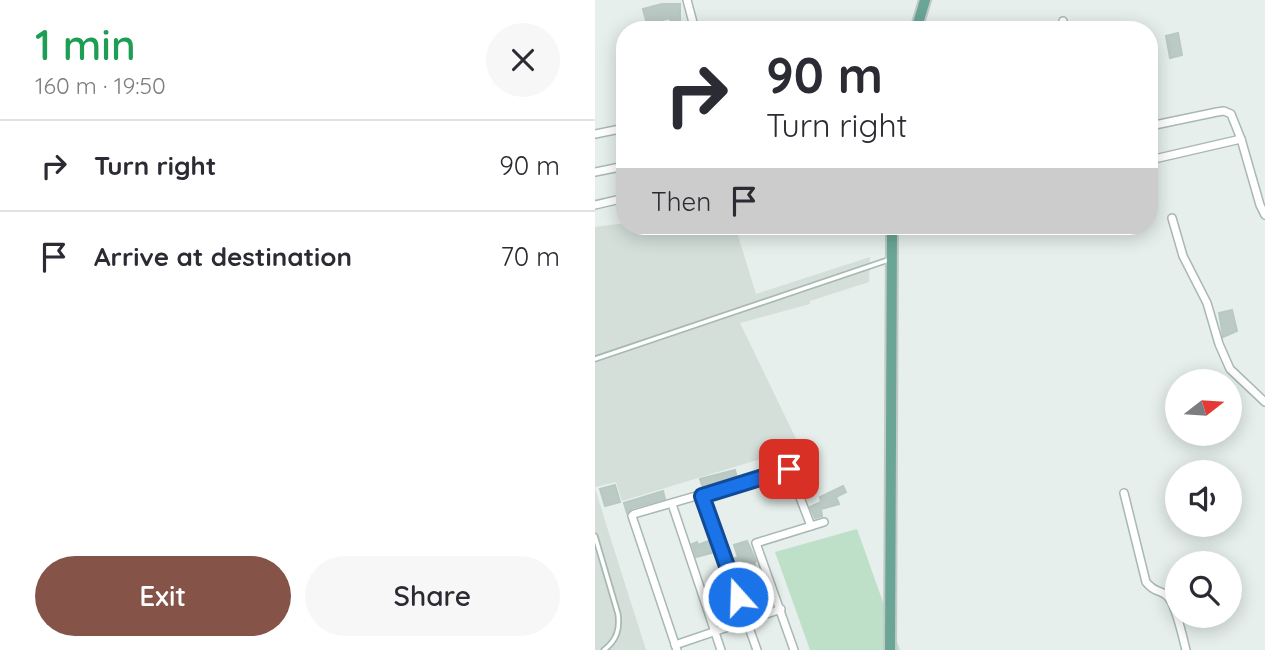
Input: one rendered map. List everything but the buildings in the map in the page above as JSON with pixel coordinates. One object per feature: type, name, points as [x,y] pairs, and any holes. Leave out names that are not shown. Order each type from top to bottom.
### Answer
[{"type":"main road","points":[[919,21],[925,0]]},
{"type":"main road","points":[[890,650],[893,235]]},
{"type":"street","points":[[687,0],[693,21]]},
{"type":"street","points":[[1158,124],[1224,111],[1231,114],[1241,139],[1259,205],[1265,215]]},
{"type":"street","points":[[595,134],[616,130]]},
{"type":"street","points":[[1158,158],[1241,139]]},
{"type":"street","points":[[595,172],[616,168]]},
{"type":"street","points":[[595,205],[616,200]]},
{"type":"street","points":[[1172,218],[1183,256],[1207,303],[1219,344],[1230,369],[1265,402]]},
{"type":"street","points":[[781,610],[676,648],[632,516],[789,469],[811,526]]},
{"type":"street","points":[[1124,493],[1146,582],[1153,591],[1166,595],[1172,603],[1186,650]]},
{"type":"street","points":[[702,496],[757,650]]},
{"type":"street","points":[[672,504],[721,650]]},
{"type":"street","points":[[794,650],[756,543],[824,522]]},
{"type":"lane","points":[[595,359],[892,258]]},
{"type":"lane","points":[[595,536],[620,627],[617,636],[604,650]]},
{"type":"shaded area","points":[[616,224],[616,235],[738,235],[756,294],[870,257],[869,282],[810,301],[810,304],[740,323],[800,447],[622,501],[616,482],[595,487],[595,227]]},
{"type":"shaded area","points":[[595,488],[607,527],[646,650],[595,650]]},
{"type":"green space","points":[[857,529],[900,650],[810,650],[775,552]]},
{"type":"route","points":[[738,597],[702,496],[789,469]]}]
